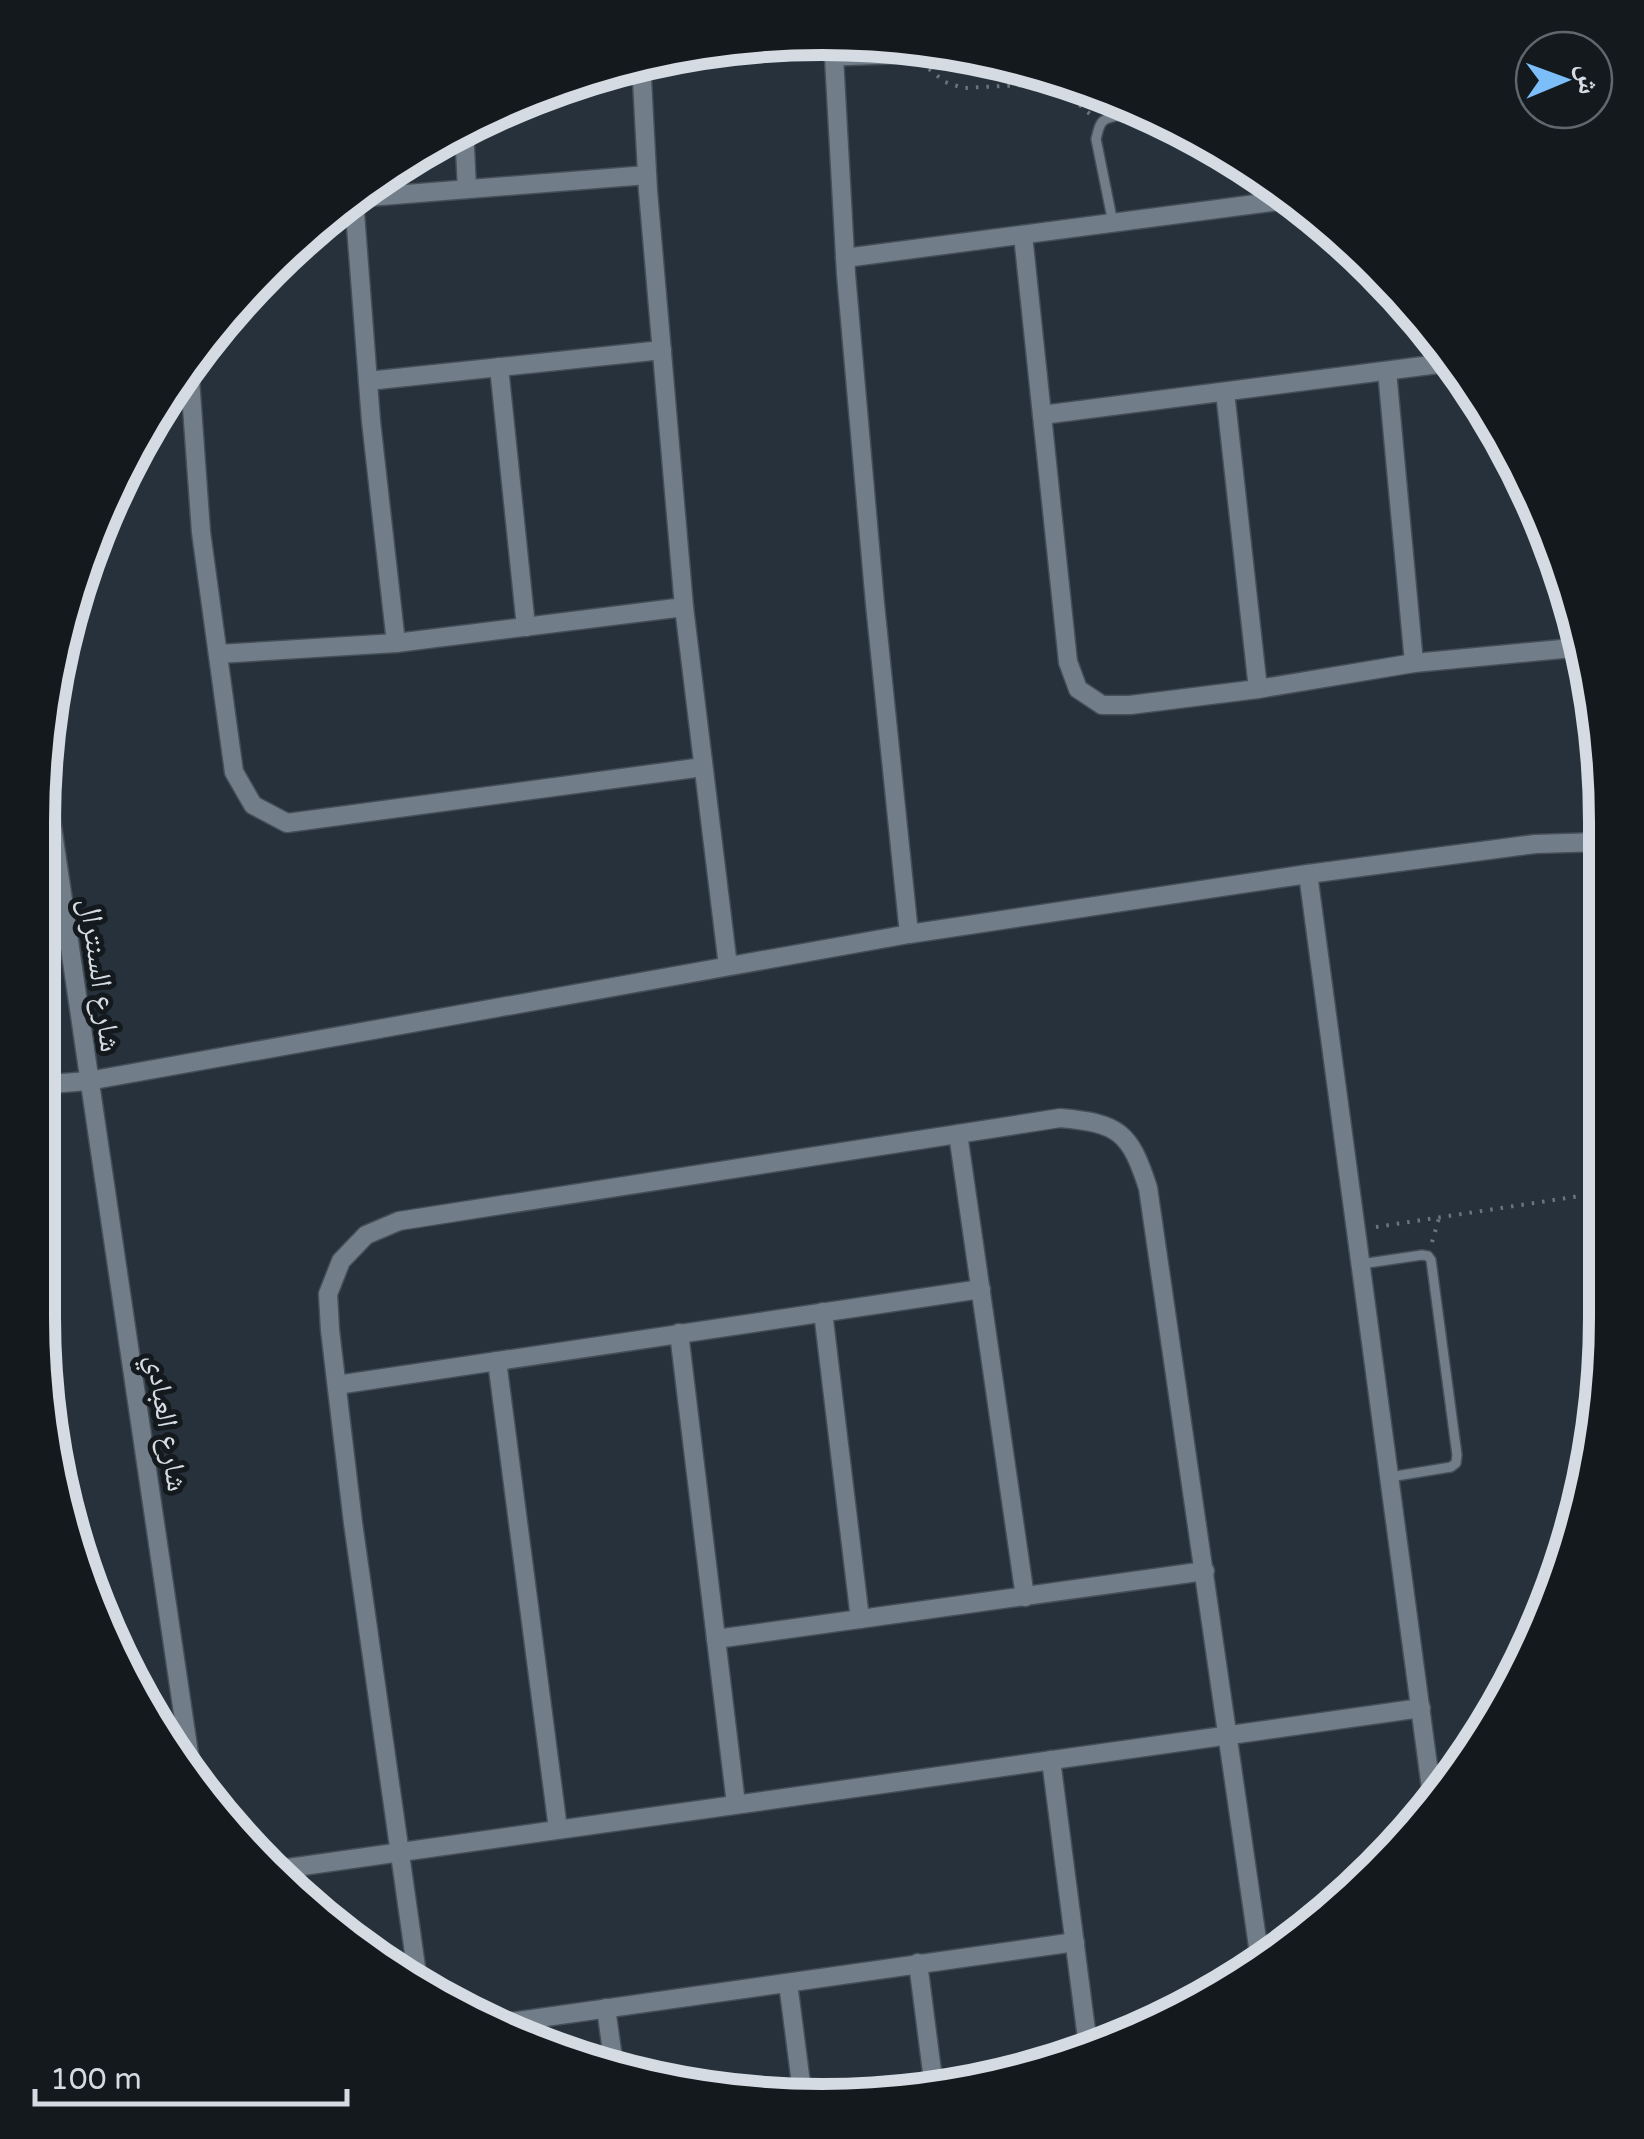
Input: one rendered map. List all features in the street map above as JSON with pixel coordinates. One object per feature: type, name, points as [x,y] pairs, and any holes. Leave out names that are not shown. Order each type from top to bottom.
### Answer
[{"type":"street","points":[[834,55],[845,258],[874,604],[909,934]]},
{"type":"street","points":[[642,77],[684,607],[728,966]]},
{"type":"street","points":[[465,144],[467,189]]},
{"type":"street","points":[[378,197],[647,175]]},
{"type":"street","points":[[845,258],[1273,202]]},
{"type":"street","points":[[356,212],[368,381],[396,643]]},
{"type":"street","points":[[1024,235],[1068,662],[1078,689],[1102,705],[1116,705],[1258,689],[1414,664],[1569,648]]},
{"type":"street","points":[[368,381],[662,350]]},
{"type":"street","points":[[1042,415],[1438,364]]},
{"type":"street","points":[[499,367],[526,627]]},
{"type":"street","points":[[1387,372],[1414,664]]},
{"type":"street","points":[[191,387],[201,532],[234,772],[253,806],[287,822],[703,767]]},
{"type":"street","points":[[1224,392],[1258,689]]},
{"type":"street","points":[[218,654],[396,643],[684,607]]},
{"type":"street","points":[[55,1083],[909,934],[1308,874],[1535,844],[1589,842]]},
{"type":"street","name":"شارع السنترال","points":[[55,849],[88,1080]]},
{"type":"street","points":[[1308,874],[1431,1783]]},
{"type":"street","name":"شارع العبادي","points":[[88,1080],[188,1749]]},
{"type":"street","points":[[416,1967],[353,1523],[330,1330],[328,1294],[342,1260],[366,1235],[400,1220],[1060,1118],[1091,1120],[1120,1132],[1138,1156],[1148,1188],[1258,1948]]},
{"type":"street","points":[[958,1134],[1025,1597]]},
{"type":"street","points":[[337,1385],[981,1288]]},
{"type":"street","points":[[823,1312],[860,1620]]},
{"type":"street","points":[[679,1334],[736,1804]]},
{"type":"street","points":[[498,1361],[558,1829]]},
{"type":"street","points":[[716,1639],[1205,1572]]},
{"type":"street","points":[[289,1868],[1421,1708]]},
{"type":"street","points":[[1052,1760],[1087,2037]]},
{"type":"street","points":[[517,2021],[1075,1942]]},
{"type":"street","points":[[918,1963],[932,2075]]},
{"type":"street","points":[[788,1983],[801,2083]]},
{"type":"street","points":[[606,2008],[612,2054]]},
{"type":"lane","points":[[834,60],[869,57]]},
{"type":"lane","points":[[1112,223],[1096,139],[1103,121],[1124,117]]},
{"type":"lane","points":[[1361,1264],[1422,1255],[1431,1260],[1458,1455],[1451,1467],[1390,1477]]},
{"type":"path","points":[[928,63],[931,72],[962,88],[1029,83]]},
{"type":"path","points":[[1073,97],[1103,121]]},
{"type":"path","points":[[1356,1230],[1589,1195]]},
{"type":"path","points":[[1428,1256],[1439,1218]]}]
